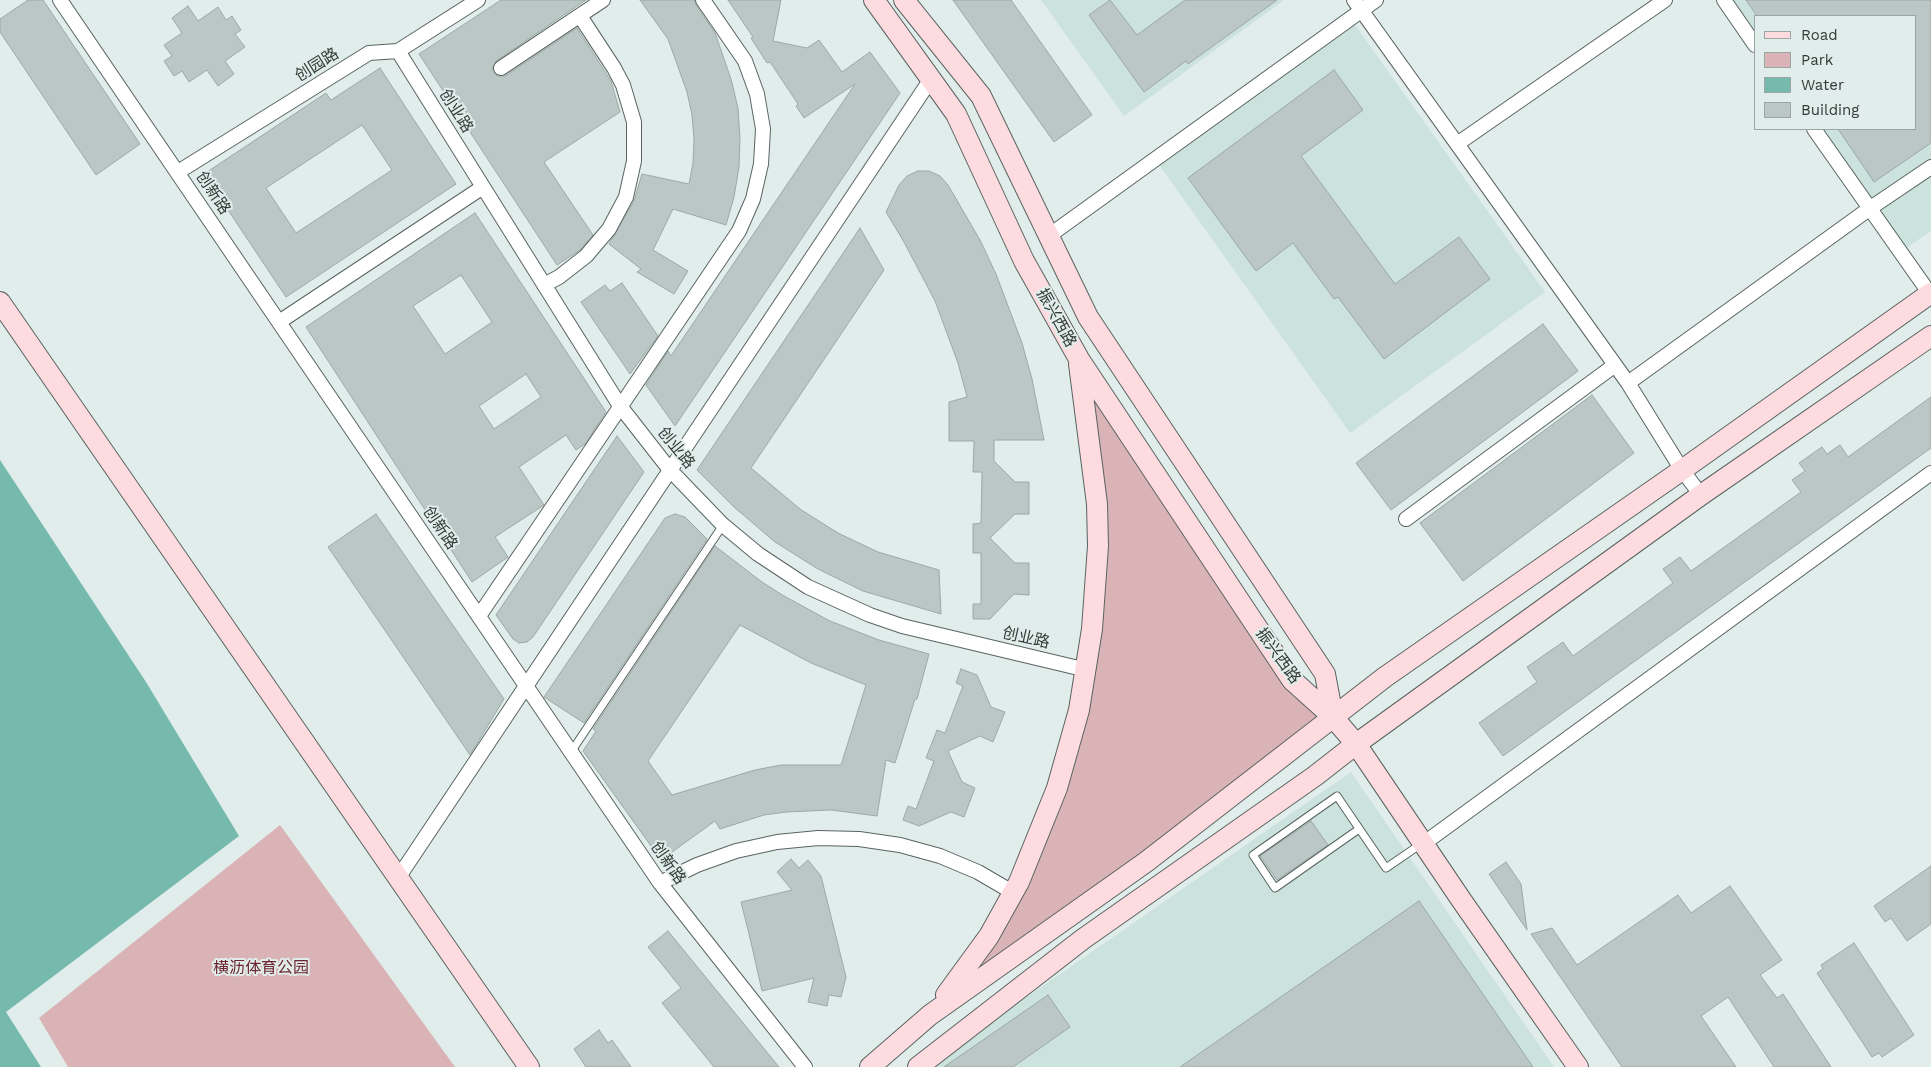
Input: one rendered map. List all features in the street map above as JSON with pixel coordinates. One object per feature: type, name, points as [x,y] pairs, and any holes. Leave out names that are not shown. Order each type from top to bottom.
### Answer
[{"type":"main road","name":"振兴西路","points":[[874,0],[956,114],[1024,261],[1079,359],[1292,680],[1333,717]]},
{"type":"main road","name":"振兴西路","points":[[904,0],[981,96],[1088,316],[1325,674],[1333,717]]},
{"type":"main road","points":[[870,1067],[930,1015],[1146,862],[1385,677],[1930,294]]},
{"type":"main road","points":[[0,302],[529,1067]]},
{"type":"main road","points":[[918,1067],[1083,939],[1315,776],[1356,744],[1701,495],[1931,336]]},
{"type":"main road","points":[[930,1015],[971,963],[1014,893],[1032,854],[1057,788],[1077,718],[1086,670],[1096,587],[1097,504],[1079,359]]},
{"type":"main road","points":[[1333,717],[1356,744],[1578,1067]]},
{"type":"street","name":"创新路","points":[[60,0],[660,883],[805,1067]]},
{"type":"street","name":"创园路","points":[[178,172],[369,53],[398,51],[478,0]]},
{"type":"street","points":[[501,68],[603,0]]},
{"type":"street","points":[[479,616],[739,231],[753,199],[761,164],[762,129],[757,94],[745,61],[704,0]]},
{"type":"street","points":[[1050,235],[1357,5],[1376,0]]},
{"type":"street","points":[[1457,144],[1666,0]]},
{"type":"street","points":[[1724,0],[1754,44]]},
{"type":"street","points":[[1357,5],[1628,383],[1682,470],[1701,495]]},
{"type":"street","points":[[544,285],[559,277],[586,256],[609,229],[626,197],[634,161],[634,122],[623,85],[580,16]]},
{"type":"street","name":"创业路","points":[[398,51],[620,406],[670,470],[724,525],[758,554],[794,578],[839,602],[870,615],[910,628],[1086,670]]},
{"type":"street","points":[[398,878],[931,79]]},
{"type":"street","points":[[1815,130],[1930,294]]},
{"type":"street","points":[[1628,383],[1870,208],[1931,167]]},
{"type":"street","points":[[279,322],[483,187]]},
{"type":"street","points":[[1406,519],[1615,365]]},
{"type":"street","points":[[1423,844],[1931,473]]},
{"type":"street","points":[[660,883],[698,864],[736,851],[777,842],[818,838],[843,838],[900,845],[940,856],[978,872],[1014,893]]},
{"type":"lane","points":[[571,752],[724,525]]},
{"type":"lane","points":[[1359,829],[1275,888],[1253,855],[1337,796],[1386,868],[1423,844]]},
{"type":"shaded area","points":[[1041,0],[1284,0],[1124,116]]},
{"type":"shaded area","points":[[1733,0],[1931,0],[1931,231],[1906,248],[1824,130],[1916,130],[1916,15],[1754,15],[1754,30]]},
{"type":"shaded area","points":[[1353,22],[1545,292],[1350,433],[1158,163]]},
{"type":"shaded area","points":[[1351,772],[1554,1067],[926,1067]]},
{"type":"green space","points":[[1079,359],[1329,720],[930,1015],[965,971],[1063,769],[1096,587]]},
{"type":"green space","name":"横沥体育公园","points":[[280,825],[455,1067],[68,1067],[39,1018]]},
{"type":"water","points":[[0,460],[146,682],[239,836],[6,1012],[41,1067],[0,1067]]},
{"type":"building","points":[[28,0],[43,0],[140,144],[96,175],[0,32],[0,19]]},
{"type":"building","points":[[501,0],[586,0],[496,61],[492,69],[497,76],[505,76],[577,28],[611,81],[620,112],[544,162],[593,235],[580,250],[557,265],[419,54]]},
{"type":"building","points":[[640,0],[694,0],[715,33],[731,79],[738,108],[739,167],[734,197],[726,225],[673,209],[653,250],[688,271],[674,294],[637,272],[641,269],[609,244],[634,201],[642,174],[689,184],[693,163],[692,115],[687,92],[668,39]]},
{"type":"building","points":[[728,0],[781,0],[773,41],[807,48],[819,40],[842,72],[870,52],[900,93],[675,426],[646,385],[668,351],[671,356],[855,84],[804,118],[796,106],[798,104],[770,62],[767,63],[751,38],[753,37]]},
{"type":"building","points":[[953,0],[1011,0],[1092,115],[1054,142]]},
{"type":"building","points":[[1110,0],[1137,35],[1185,0],[1277,0],[1188,64],[1186,61],[1144,92],[1089,15]]},
{"type":"building","points":[[1746,0],[1931,0],[1931,143],[1874,182],[1839,130],[1916,130],[1916,15],[1756,15]]},
{"type":"building","points":[[188,6],[198,21],[218,7],[226,20],[232,16],[241,30],[235,34],[245,47],[225,61],[234,74],[218,86],[207,70],[189,82],[182,71],[174,76],[164,61],[172,56],[164,45],[182,33],[172,18]]},
{"type":"building","points":[[380,68],[456,184],[286,297],[204,174],[326,93],[331,100]],"holes":[[[362,125],[392,170],[296,233],[266,188]]]},
{"type":"building","points":[[1334,70],[1363,110],[1301,156],[1395,284],[1459,237],[1490,279],[1384,359],[1338,297],[1334,299],[1293,243],[1256,271],[1188,178]]},
{"type":"building","points":[[918,171],[929,171],[940,176],[948,185],[980,240],[996,274],[1022,343],[1032,379],[1044,440],[994,440],[994,461],[1015,482],[1029,482],[1029,514],[1015,514],[990,538],[1015,563],[1029,563],[1029,595],[1014,594],[990,619],[973,619],[973,604],[981,604],[981,553],[973,553],[973,524],[981,523],[982,472],[973,472],[974,441],[949,441],[949,402],[967,397],[958,363],[935,301],[886,212],[899,185],[907,176]]},
{"type":"building","points":[[475,213],[606,412],[585,444],[576,450],[566,435],[519,467],[544,505],[495,537],[508,557],[472,582],[306,327]],"holes":[[[461,275],[492,322],[445,354],[413,306]],[[526,374],[541,397],[494,429],[479,406]]]},
{"type":"building","points":[[860,228],[884,270],[751,468],[800,509],[838,533],[878,552],[939,570],[941,614],[863,591],[818,569],[775,542],[734,507],[697,470]]},
{"type":"building","points":[[622,283],[658,336],[630,374],[581,302],[605,285],[610,291]]},
{"type":"building","points":[[1543,324],[1578,371],[1391,510],[1356,463]]},
{"type":"building","points":[[1592,395],[1634,453],[1463,581],[1420,523]]},
{"type":"building","points":[[1931,397],[1931,448],[1503,756],[1479,723],[1537,682],[1527,667],[1563,642],[1573,656],[1673,583],[1663,569],[1680,557],[1691,571],[1801,492],[1792,480],[1805,471],[1799,463],[1822,447],[1827,454],[1840,445],[1848,457]]},
{"type":"building","points":[[617,436],[644,472],[533,637],[527,642],[519,643],[513,639],[496,615]]},
{"type":"building","points":[[376,514],[504,699],[470,755],[328,547]]},
{"type":"building","points":[[675,514],[685,517],[707,539],[584,723],[544,697],[665,518]]},
{"type":"building","points":[[715,546],[762,582],[830,621],[879,640],[929,654],[917,699],[915,699],[895,763],[886,760],[877,816],[831,810],[786,812],[764,815],[720,829],[715,821],[661,860],[583,751],[596,731],[593,729]],"holes":[[[740,625],[811,663],[866,685],[841,765],[781,765],[755,770],[672,795],[648,761]]]},
{"type":"building","points":[[961,669],[977,675],[991,707],[1005,712],[993,742],[980,736],[948,751],[962,782],[975,788],[964,817],[951,812],[919,826],[903,820],[908,806],[916,809],[934,761],[926,758],[937,730],[945,733],[963,686],[956,683]]},
{"type":"building","points":[[1311,821],[1328,845],[1277,880],[1260,856]]},
{"type":"building","points":[[791,859],[799,868],[808,860],[821,876],[846,977],[841,997],[829,995],[827,1006],[808,1002],[814,978],[762,991],[741,902],[792,890],[777,872]]},
{"type":"building","points":[[1506,862],[1521,884],[1527,930],[1489,874]]},
{"type":"building","points":[[1931,866],[1931,924],[1907,941],[1891,918],[1885,922],[1874,906]]},
{"type":"building","points":[[1730,886],[1782,960],[1760,975],[1777,998],[1783,994],[1831,1067],[1774,1067],[1728,997],[1701,1016],[1736,1067],[1622,1067],[1531,934],[1552,928],[1577,965],[1678,895],[1691,913]]},
{"type":"building","points":[[1419,901],[1533,1067],[1180,1067]]},
{"type":"building","points":[[668,931],[779,1067],[714,1067],[662,1003],[681,988],[648,947]]},
{"type":"building","points":[[1854,943],[1914,1035],[1882,1057],[1879,1053],[1872,1057],[1817,973],[1823,969],[1821,965]]},
{"type":"building","points":[[1048,995],[1070,1027],[1013,1067],[944,1067]]},
{"type":"building","points":[[599,1030],[608,1043],[612,1040],[631,1067],[586,1067],[574,1049]]}]
